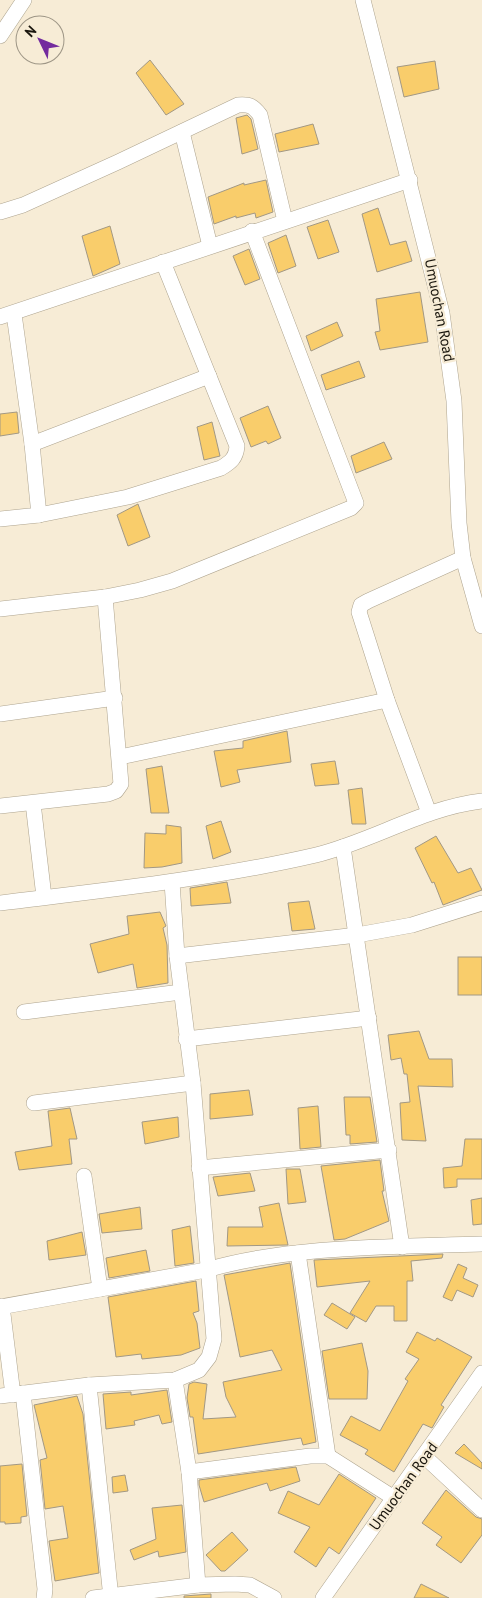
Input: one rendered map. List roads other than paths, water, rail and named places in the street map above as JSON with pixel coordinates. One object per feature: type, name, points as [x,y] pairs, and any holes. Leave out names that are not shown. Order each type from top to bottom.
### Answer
[{"type":"street","points":[[0,36],[24,0]]},
{"type":"street","name":"Umuochan Road","points":[[363,0],[410,180],[442,314],[450,358],[463,558],[482,626]]},
{"type":"street","points":[[0,212],[23,205],[238,105],[248,104],[254,107],[260,115],[285,221]]},
{"type":"street","points":[[182,132],[210,246]]},
{"type":"street","points":[[40,515],[32,444],[7,315],[252,231],[410,180]]},
{"type":"street","points":[[0,609],[105,597],[172,581],[351,508],[356,503],[252,231]]},
{"type":"street","points":[[0,519],[40,515],[128,497],[221,468],[230,462],[236,454],[237,446],[163,262]]},
{"type":"street","points":[[32,444],[209,376]]},
{"type":"street","points":[[429,813],[387,700],[359,612],[361,605],[463,558]]},
{"type":"street","points":[[0,806],[108,794],[116,791],[121,784],[105,597]]},
{"type":"street","points":[[0,714],[114,698]]},
{"type":"street","points":[[120,757],[387,700]]},
{"type":"street","points":[[0,903],[172,882],[316,854],[343,847],[429,813],[482,801]]},
{"type":"street","points":[[33,803],[44,898]]},
{"type":"street","points":[[343,847],[402,1247]]},
{"type":"street","points":[[12,1395],[89,1386],[175,1380],[199,1370],[209,1357],[214,1338],[206,1270],[193,1083],[186,1040],[177,956],[172,882]]},
{"type":"street","points":[[177,956],[356,934],[412,925],[482,904]]},
{"type":"street","points":[[24,1012],[181,992]]},
{"type":"street","points":[[186,1040],[369,1018]]},
{"type":"street","points":[[34,1102],[193,1083]]},
{"type":"street","points":[[199,1168],[389,1150]]},
{"type":"street","points":[[84,1176],[100,1289]]},
{"type":"street","points":[[44,1598],[45,1590],[12,1395],[1,1306],[206,1270],[233,1262],[298,1253],[482,1244]]},
{"type":"street","points":[[298,1253],[328,1456]]},
{"type":"street","name":"Umuochan Road","points":[[323,1598],[482,1373]]},
{"type":"street","points":[[175,1380],[189,1472],[198,1585]]},
{"type":"street","points":[[89,1386],[111,1597]]},
{"type":"street","points":[[189,1472],[310,1456],[328,1456],[394,1498]]},
{"type":"street","points":[[425,1456],[482,1510]]},
{"type":"street","points":[[94,1598],[159,1594],[198,1585],[250,1585],[274,1598]]}]
